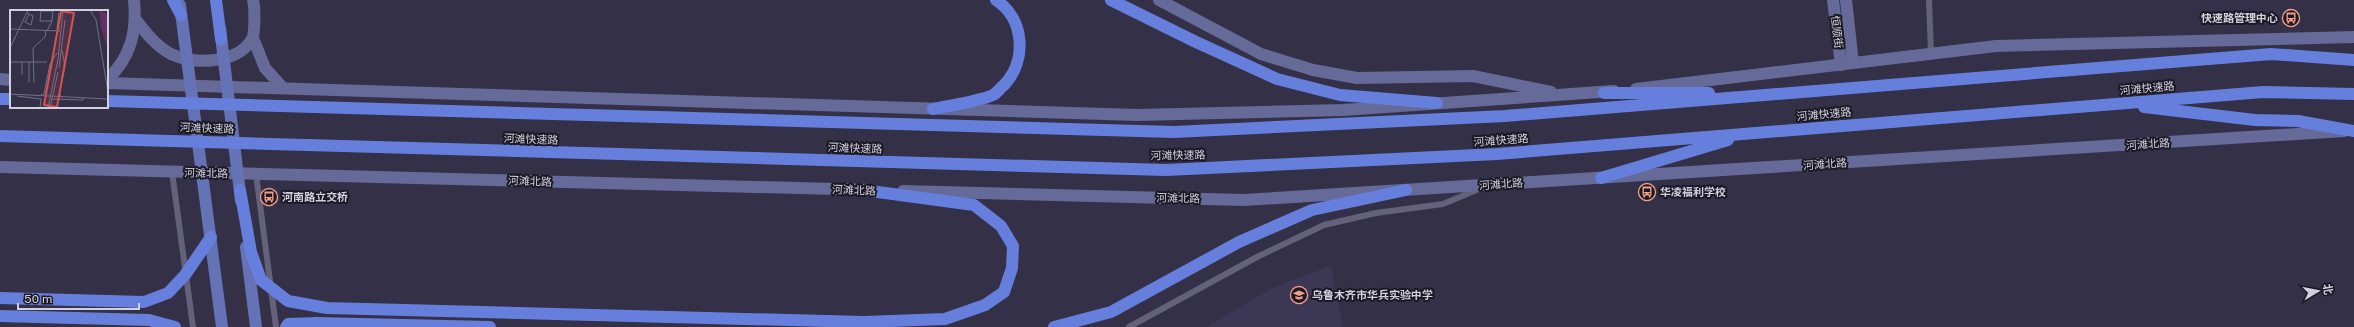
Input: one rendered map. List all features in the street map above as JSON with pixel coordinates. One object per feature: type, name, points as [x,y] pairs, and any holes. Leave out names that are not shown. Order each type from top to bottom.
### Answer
[{"type":"highway","points":[[173,0],[181,15]]},
{"type":"highway","points":[[216,0],[220,31]]},
{"type":"highway","points":[[933,109],[993,95],[1012,76],[1021,49],[1017,26],[1001,4],[996,0]]},
{"type":"highway","points":[[1112,0],[1196,42],[1277,79],[1340,95],[1437,103]]},
{"type":"highway","name":"河滩快速路","points":[[108,101],[1174,132],[1505,116],[2271,54],[2354,60]]},
{"type":"highway","name":"河滩快速路","points":[[0,136],[1166,170],[1497,154],[2263,92],[2354,94]]},
{"type":"highway","points":[[1604,93],[1796,93]]},
{"type":"highway","points":[[0,98],[10,99]]},
{"type":"highway","points":[[2118,103],[2255,120],[2298,122],[2354,131]]},
{"type":"highway","points":[[1601,178],[1752,133]]},
{"type":"highway","points":[[240,190],[251,252],[261,280],[288,301],[327,308],[864,322],[945,319],[985,305],[1004,292],[1012,268],[1013,246],[1001,226],[974,205],[863,190]]},
{"type":"highway","points":[[1054,327],[1111,312],[1239,242],[1312,210],[1406,190]]},
{"type":"highway","points":[[0,298],[144,302],[168,293],[185,275],[211,237]]},
{"type":"highway","points":[[0,316],[149,320],[175,327]]},
{"type":"highway","points":[[286,327],[288,324],[318,323],[490,327]]},
{"type":"main road","points":[[179,0],[222,327]]},
{"type":"main road","points":[[220,31],[256,327]]},
{"type":"street","points":[[108,80],[126,58],[133,42],[136,20],[134,0]]},
{"type":"street","points":[[253,0],[253,38],[265,68],[283,88]]},
{"type":"street","points":[[1159,0],[1261,54],[1313,70],[1358,78],[1473,76],[1566,95]]},
{"type":"street","name":"恒顺街","points":[[1833,0],[1847,64]]},
{"type":"street","name":"恒顺街","points":[[1846,0],[1847,64]]},
{"type":"street","points":[[136,20],[156,43],[171,54],[195,61],[220,60],[243,51],[253,38]]},
{"type":"street","points":[[108,81],[1137,115],[1343,110],[1604,93],[1996,46],[2354,37]]},
{"type":"street","points":[[0,79],[10,80]]},
{"type":"street","name":"河滩北路","points":[[0,167],[1244,200],[2354,131]]},
{"type":"lane","points":[[1929,0],[1931,54]]},
{"type":"lane","points":[[172,172],[193,327]]},
{"type":"lane","points":[[256,174],[276,327]]},
{"type":"lane","points":[[1129,327],[1257,257],[1324,225],[1376,213],[1443,204],[1488,185]]},
{"type":"shaded area","name":"乌鲁木齐市华兵实验中学","points":[[1331,266],[1343,327],[1206,327],[1276,286]]},
{"type":"place","name":"快速路管理中心","points":[[2291,18]]},
{"type":"place","name":"华凌福利学校","points":[[1647,192]]},
{"type":"place","name":"河南路立交桥","points":[[269,197]]},
{"type":"place","name":"乌鲁木齐市华兵实验中学","points":[[1299,295]]}]
